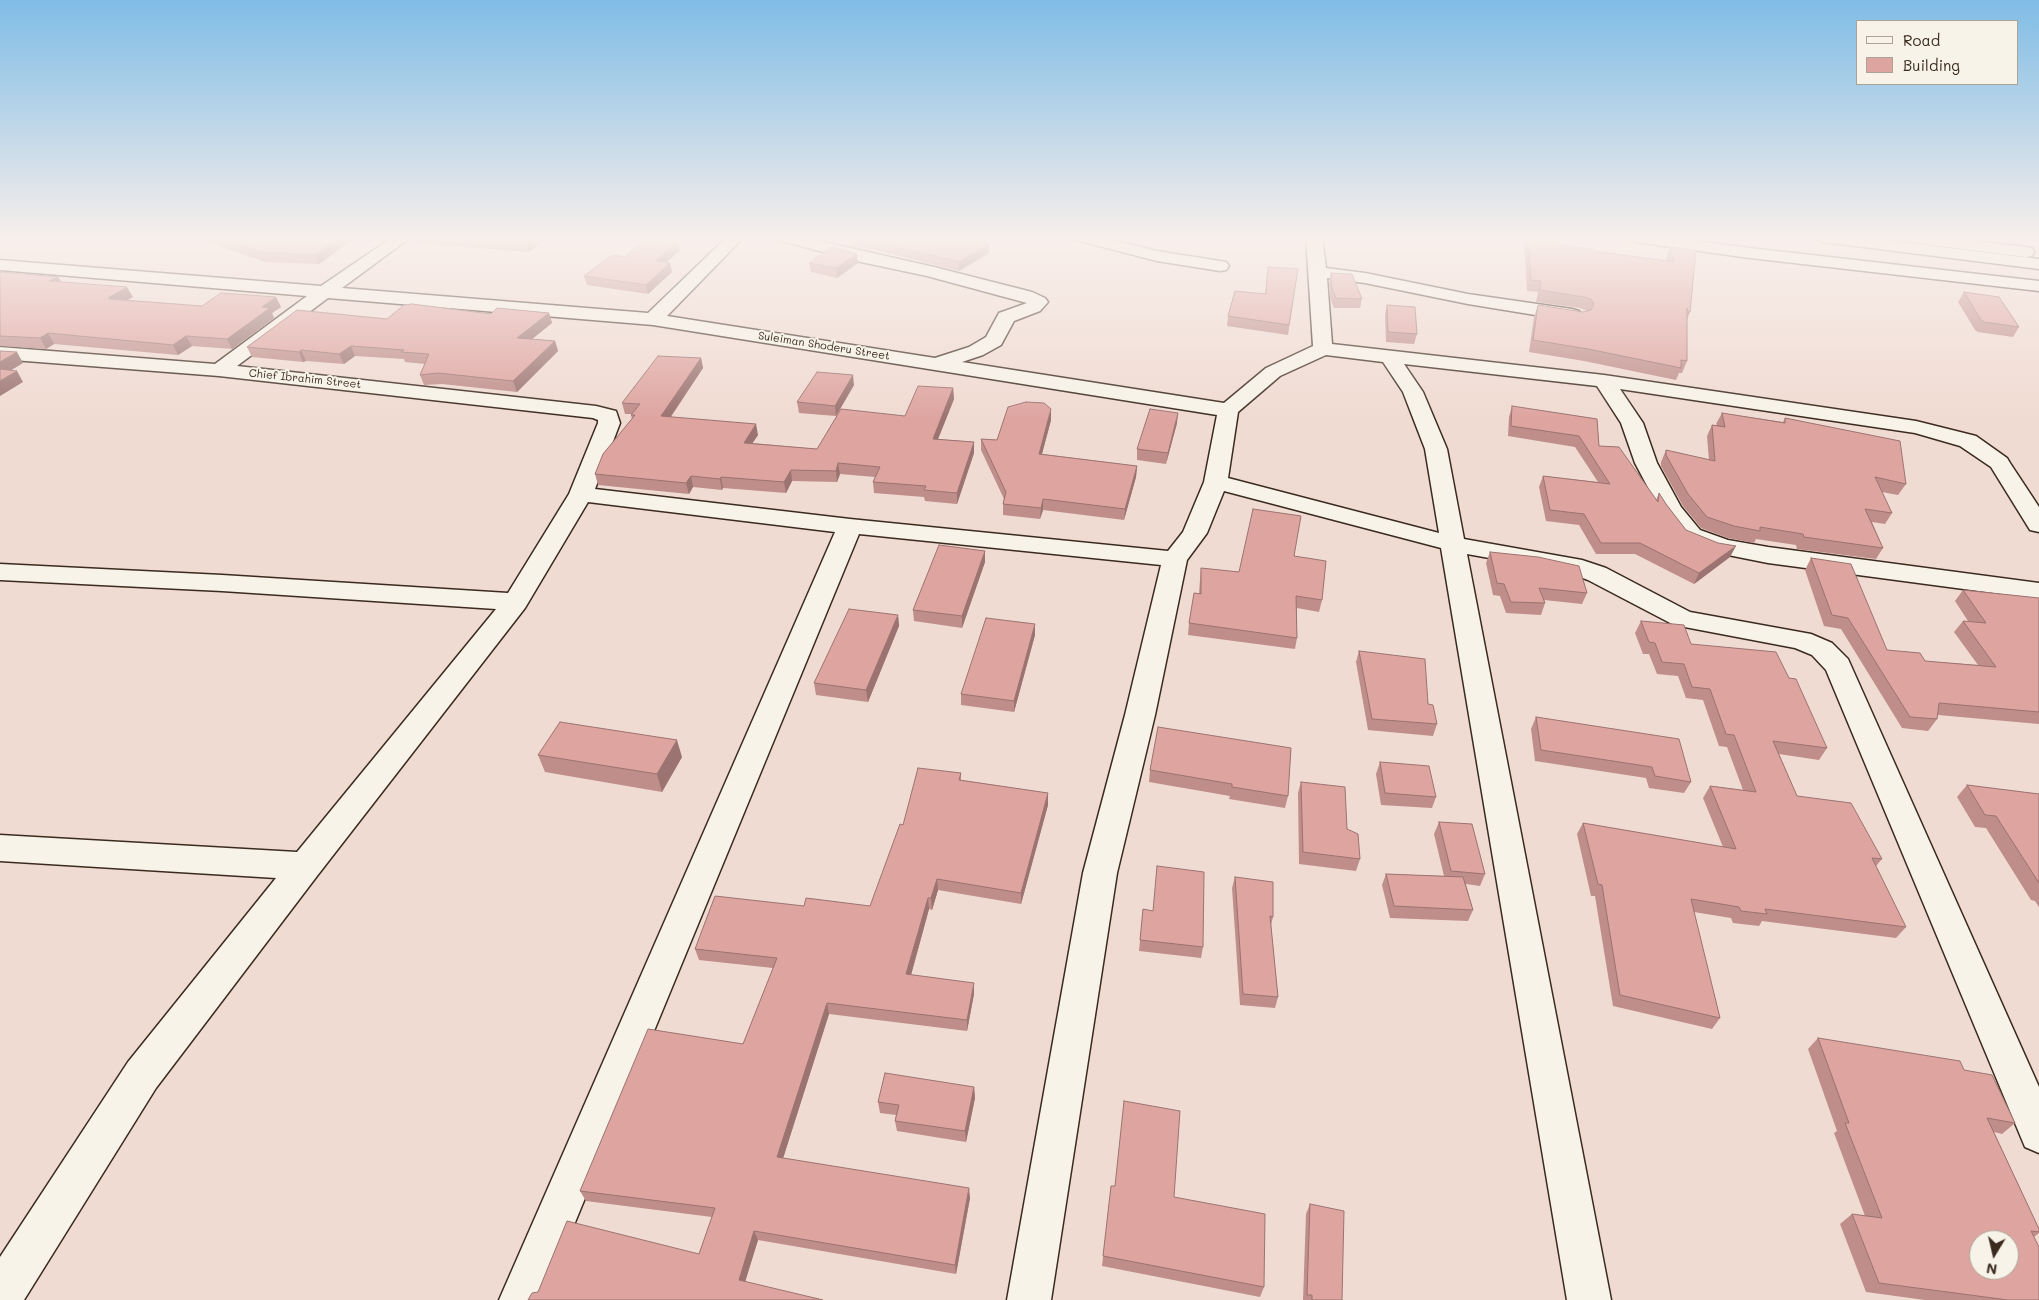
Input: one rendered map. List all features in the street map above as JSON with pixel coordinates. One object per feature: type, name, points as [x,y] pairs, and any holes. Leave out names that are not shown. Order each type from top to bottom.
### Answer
[{"type":"main road","points":[[219,370],[316,298]]},
{"type":"main road","name":"Suleiman Shoderu Street","points":[[393,298],[653,319],[1228,410]]},
{"type":"main road","points":[[653,319],[675,298]]},
{"type":"main road","points":[[938,364],[976,351],[994,341],[1006,317],[1034,307],[1039,302],[1030,298]]},
{"type":"main road","points":[[1320,298],[1323,349]]},
{"type":"main road","points":[[1461,298],[1579,316]]},
{"type":"main road","points":[[1029,1300],[1100,873],[1140,715],[1175,559],[1195,533],[1216,482],[1228,410],[1273,372],[1323,349],[1604,381],[1916,427],[1968,441],[1999,463],[2039,525]]},
{"type":"main road","name":"Chief Ibrahim Street","points":[[0,353],[219,370],[397,388],[596,412],[608,416],[610,422],[581,494]]},
{"type":"main road","points":[[1390,358],[1417,401],[1436,449],[1589,1300]]},
{"type":"main road","points":[[1604,381],[1632,423],[1646,463],[1670,509],[1691,536],[1722,547],[1768,555],[2039,590]]},
{"type":"main road","points":[[1216,482],[1453,544],[1573,565],[1597,574],[1683,619],[1801,640],[1822,649],[1838,666],[2039,1132]]},
{"type":"main road","points":[[0,1296],[142,1075],[305,866],[516,602],[581,494],[850,526],[1175,559]]},
{"type":"main road","points":[[521,1300],[850,526]]},
{"type":"main road","points":[[0,572],[222,583],[516,602]]},
{"type":"main road","points":[[0,848],[305,866]]},
{"type":"building","points":[[0,298],[109,298],[202,306],[214,298],[275,298],[262,307],[270,308],[227,339],[186,336],[173,345],[48,333],[40,338],[0,336]]},
{"type":"building","points":[[1233,298],[1293,298],[1289,325],[1228,316]]},
{"type":"building","points":[[1336,298],[1361,298],[1362,299]]},
{"type":"building","points":[[1586,298],[1691,298],[1690,312],[1688,312],[1687,308],[1687,361],[1681,360],[1681,368],[1533,340],[1538,305],[1583,312],[1591,310],[1594,304],[1591,299]]},
{"type":"building","points":[[1967,298],[1999,298],[2019,327],[1984,322]]},
{"type":"building","points":[[412,304],[491,314],[497,308],[549,313],[517,338],[555,341],[513,381],[438,373],[420,375],[429,354],[401,352],[404,350],[351,346],[339,354],[247,347],[297,310],[387,319],[404,305]]},
{"type":"building","points":[[1387,305],[1415,307],[1417,334],[1388,332]]},
{"type":"building","points":[[0,351],[17,352],[0,362]]},
{"type":"building","points":[[658,356],[701,358],[661,416],[756,424],[744,443],[817,449],[841,409],[905,416],[918,386],[953,388],[933,439],[974,442],[957,493],[924,490],[926,486],[873,482],[880,467],[838,463],[836,471],[791,470],[784,482],[691,476],[686,483],[595,474],[603,454],[635,415],[631,415],[640,404],[622,403]]},
{"type":"building","points":[[0,369],[17,371],[0,381]]},
{"type":"building","points":[[817,372],[853,375],[835,406],[797,402]]},
{"type":"building","points":[[1026,402],[1044,403],[1051,409],[1039,454],[1137,466],[1125,509],[1043,499],[1041,508],[1003,504],[1006,492],[981,439],[997,440],[1008,407]]},
{"type":"building","points":[[1512,406],[1597,419],[1599,446],[1619,447],[1658,502],[1659,493],[1686,530],[1718,543],[1736,546],[1699,573],[1640,543],[1601,543],[1584,514],[1550,510],[1543,476],[1610,484],[1579,436],[1511,426]]},
{"type":"building","points":[[1150,409],[1178,413],[1168,453],[1137,449]]},
{"type":"building","points":[[1722,413],[1785,423],[1785,418],[1900,441],[1906,484],[1875,477],[1892,513],[1865,509],[1883,548],[1804,537],[1803,534],[1760,527],[1760,531],[1734,526],[1707,517],[1688,494],[1666,455],[1666,450],[1715,461],[1712,425],[1725,427]]},
{"type":"building","points":[[1253,509],[1301,516],[1294,556],[1326,561],[1322,600],[1296,596],[1297,638],[1189,623],[1194,593],[1201,594],[1201,568],[1239,572]]},
{"type":"building","points":[[939,545],[985,551],[962,616],[913,610]]},
{"type":"building","points":[[1490,552],[1538,557],[1579,566],[1587,593],[1539,588],[1545,603],[1511,602],[1504,584],[1497,583]]},
{"type":"building","points":[[1811,558],[1851,564],[1887,650],[1920,653],[1925,661],[1996,667],[1963,621],[1986,623],[1963,590],[2039,598],[2039,712],[1939,703],[1937,719],[1910,717],[1848,618],[1832,615]]},
{"type":"building","points":[[849,609],[898,615],[866,690],[814,683]]},
{"type":"building","points":[[986,618],[1035,624],[1014,701],[961,694]]},
{"type":"building","points":[[1641,621],[1684,625],[1691,644],[1776,652],[1789,678],[1796,679],[1827,748],[1773,741],[1797,796],[1851,803],[1882,859],[1872,858],[1906,927],[1765,909],[1767,914],[1741,911],[1739,907],[1691,899],[1720,1018],[1620,995],[1602,885],[1598,884],[1583,823],[1736,849],[1710,786],[1756,792],[1734,735],[1726,734],[1710,689],[1692,687],[1684,664],[1662,662],[1655,643],[1649,642]]},
{"type":"building","points":[[1359,651],[1425,659],[1428,704],[1433,705],[1437,724],[1372,719]]},
{"type":"building","points":[[1536,717],[1679,739],[1691,782],[1655,776],[1652,767],[1541,750]]},
{"type":"building","points":[[560,722],[677,740],[657,774],[538,755]]},
{"type":"building","points":[[1158,727],[1291,748],[1288,796],[1232,787],[1232,784],[1150,770]]},
{"type":"building","points":[[1380,762],[1429,766],[1436,797],[1385,793]]},
{"type":"building","points":[[918,768],[961,773],[959,780],[1048,793],[1021,893],[937,879],[931,898],[928,898],[906,974],[974,983],[967,1020],[827,1003],[777,1157],[969,1188],[955,1265],[754,1231],[739,1280],[823,1300],[528,1300],[532,1293],[538,1292],[567,1221],[699,1254],[715,1208],[580,1191],[648,1029],[743,1044],[777,958],[695,949],[715,896],[804,906],[806,898],[870,906],[900,824],[903,825]]},
{"type":"building","points":[[1301,782],[1345,787],[1347,829],[1358,834],[1360,859],[1303,852]]},
{"type":"building","points":[[1967,785],[2039,794],[2039,883],[1996,816],[1985,815]]},
{"type":"building","points":[[1439,822],[1472,824],[1485,874],[1451,871]]},
{"type":"building","points":[[1157,866],[1204,872],[1203,947],[1140,940],[1143,909],[1153,911]]},
{"type":"building","points":[[1386,874],[1463,877],[1473,910],[1394,906]]},
{"type":"building","points":[[1235,877],[1273,882],[1273,917],[1270,916],[1278,997],[1243,994]]},
{"type":"building","points":[[1818,1038],[1960,1061],[1964,1070],[1992,1075],[2015,1123],[1987,1118],[2039,1229],[2039,1232],[2031,1231],[2039,1247],[2039,1300],[2008,1300],[1879,1283],[1852,1214],[1882,1218],[1845,1123],[1849,1123]]},
{"type":"building","points":[[885,1073],[974,1087],[965,1131],[895,1121],[899,1105],[878,1102]]},
{"type":"building","points":[[1124,1101],[1180,1111],[1174,1197],[1265,1214],[1264,1287],[1103,1256],[1111,1186],[1115,1186]]},
{"type":"building","points":[[1310,1204],[1344,1211],[1342,1300],[1312,1300],[1312,1295],[1307,1295]]}]
